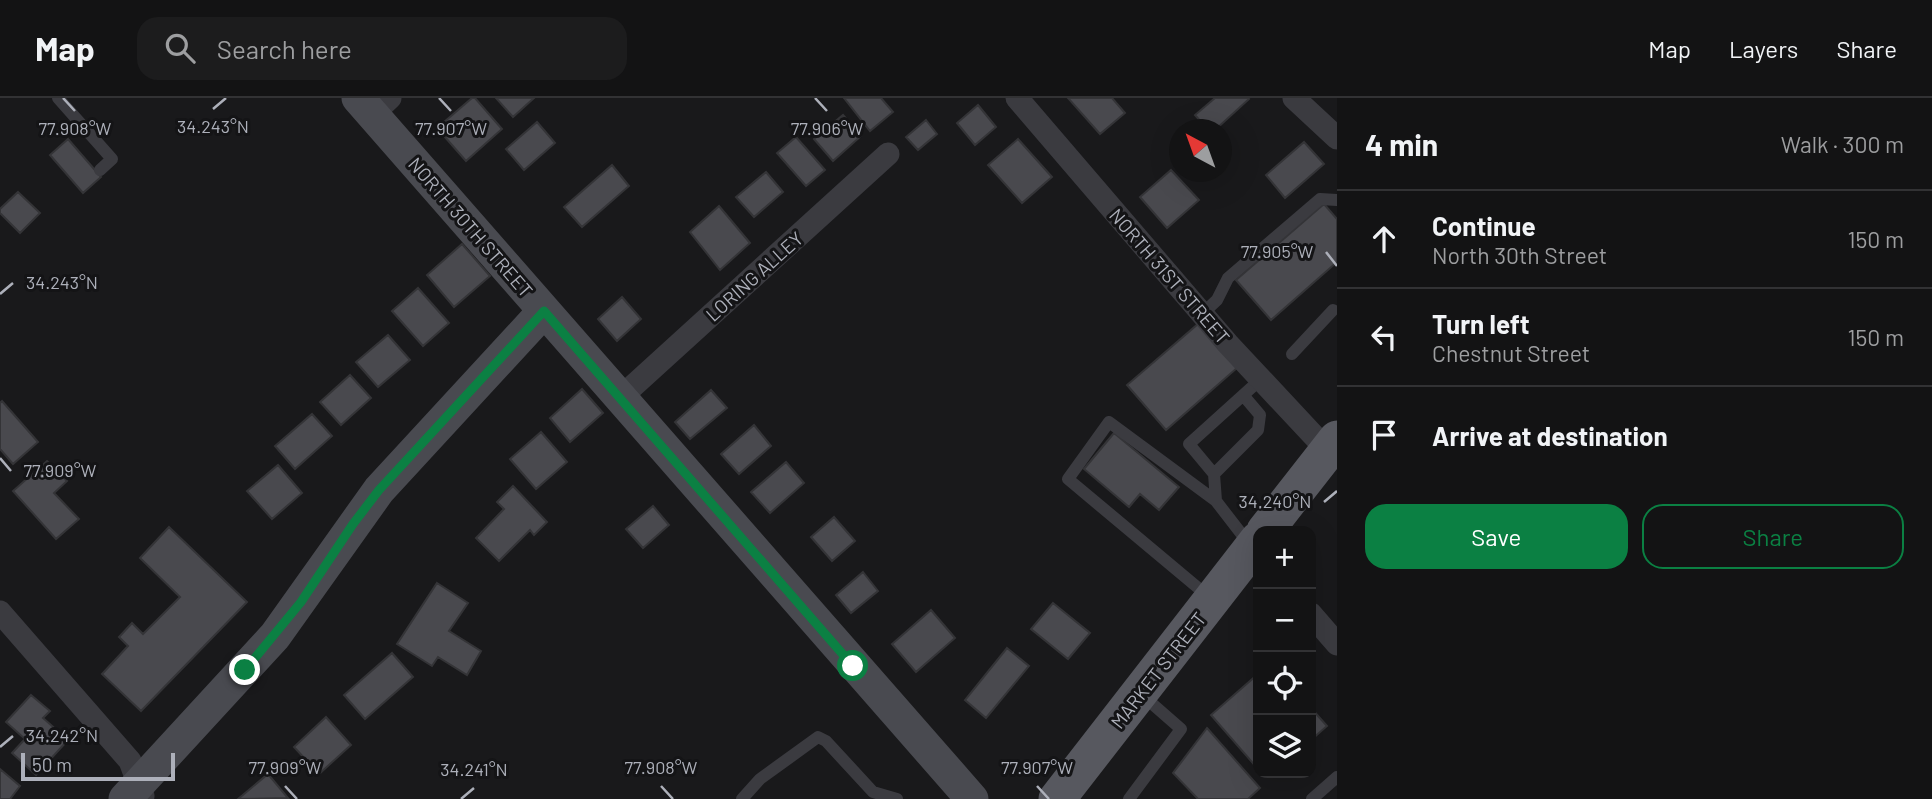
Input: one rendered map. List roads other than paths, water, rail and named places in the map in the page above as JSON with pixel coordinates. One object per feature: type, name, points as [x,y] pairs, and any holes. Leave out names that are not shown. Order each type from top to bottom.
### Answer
[{"type":"main road","name":"MARKET STREET","points":[[1271,526],[1332,445]]},
{"type":"main road","name":"MARKET STREET","points":[[1059,798],[1253,550]]},
{"type":"street","name":"NORTH 31ST STREET","points":[[1017,98],[1261,379],[1332,445]]},
{"type":"street","points":[[1294,98],[1337,138]]},
{"type":"street","name":"NORTH 30TH STREET","points":[[374,103],[544,311],[972,799]]},
{"type":"street","name":"LORING ALLEY","points":[[621,397],[888,154]]},
{"type":"street","points":[[136,794],[275,636],[379,490],[544,311]]},
{"type":"street","points":[[0,612],[130,761],[136,794]]},
{"type":"street","points":[[1316,620],[1337,644]]},
{"type":"lane","points":[[58,98],[112,159],[100,170]]},
{"type":"lane","points":[[1202,314],[1217,300],[1228,278],[1320,199],[1337,200]]},
{"type":"lane","points":[[1292,354],[1336,310]]},
{"type":"lane","points":[[1216,501],[1214,474],[1189,444],[1261,379]]},
{"type":"lane","points":[[1214,474],[1258,430],[1260,415],[1243,395]]},
{"type":"lane","points":[[1212,600],[1068,479],[1109,422],[1216,501],[1253,539]]},
{"type":"lane","points":[[1132,798],[1181,729],[1140,693]]},
{"type":"lane","points":[[742,799],[760,779],[818,737],[826,741],[873,792],[897,799]]},
{"type":"lane","points":[[1312,799],[1337,777]]}]
